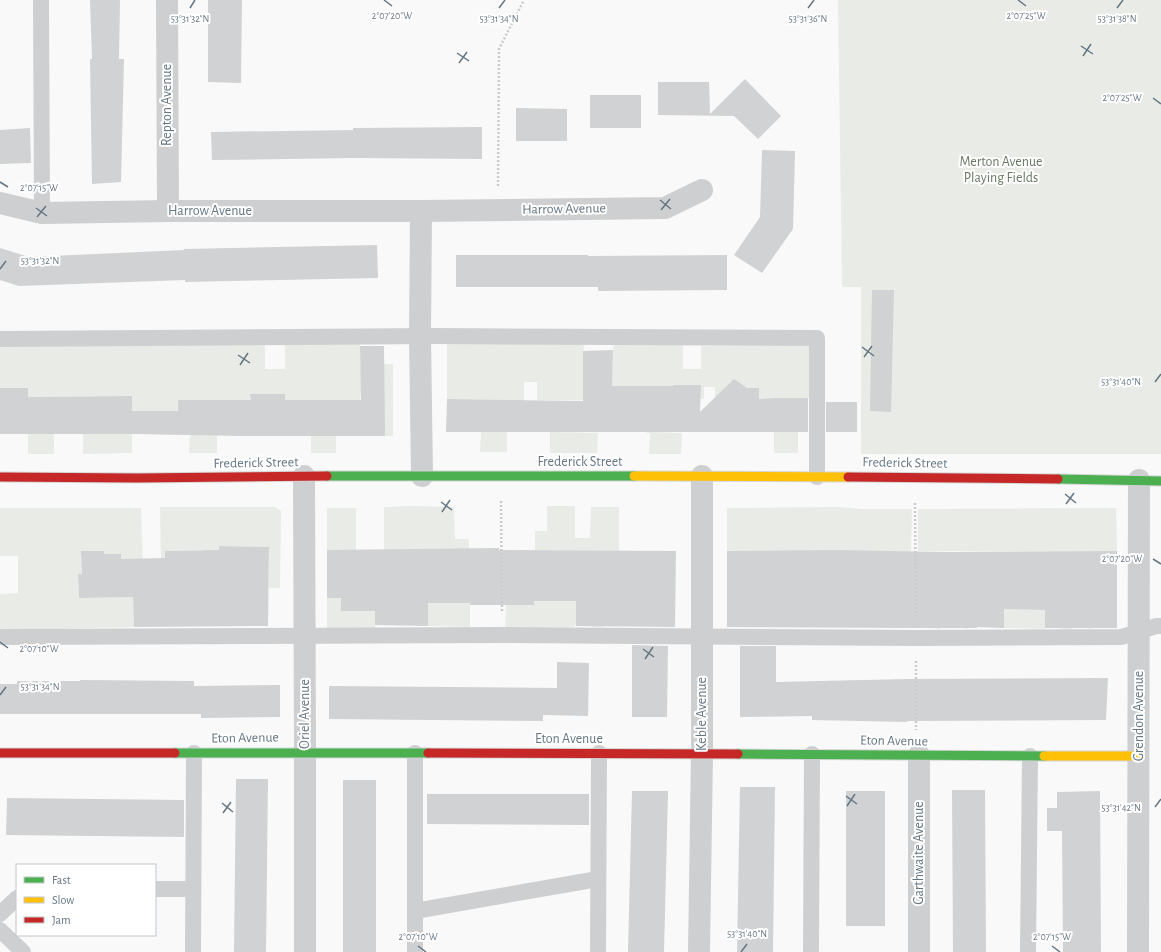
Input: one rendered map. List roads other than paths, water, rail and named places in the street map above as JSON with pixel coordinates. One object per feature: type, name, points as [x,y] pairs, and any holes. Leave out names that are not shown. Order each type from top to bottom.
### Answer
[{"type":"main road","name":"Frederick Street","points":[[0,477],[702,476],[1161,481]]},
{"type":"main road","name":"Eton Avenue","points":[[0,753],[305,752],[1139,756]]},
{"type":"street","name":"Repton Avenue","points":[[167,0],[168,210]]},
{"type":"street","name":"Harrow Avenue","points":[[0,203],[42,213],[168,210],[422,211],[665,208],[702,190]]},
{"type":"street","points":[[422,211],[420,336],[422,476]]},
{"type":"street","name":"Oriel Avenue","points":[[304,476],[305,952]]},
{"type":"street","name":"Keble Avenue","points":[[700,952],[702,476]]},
{"type":"street","name":"Grendon Avenue","points":[[1138,952],[1139,480]]},
{"type":"street","name":"Garthwaite Avenue","points":[[919,755],[919,952]]},
{"type":"lane","points":[[40,0],[42,213]]},
{"type":"lane","points":[[0,339],[420,336],[816,338],[817,477]]},
{"type":"lane","points":[[0,637],[304,635],[916,638],[1121,637],[1156,626],[1161,626]]},
{"type":"lane","points":[[193,952],[194,753]]},
{"type":"lane","points":[[415,952],[416,753]]},
{"type":"lane","points":[[598,952],[599,753]]},
{"type":"lane","points":[[811,952],[812,754]]},
{"type":"lane","points":[[1028,952],[1030,756]]},
{"type":"lane","points":[[415,911],[598,879]]},
{"type":"lane","points":[[156,889],[193,889]]},
{"type":"lane","points":[[0,914],[16,899]]},
{"type":"lane","points":[[0,930],[23,952]]},
{"type":"park label","name":"Merton Avenue Playing Fields","points":[[1001,170]]}]
